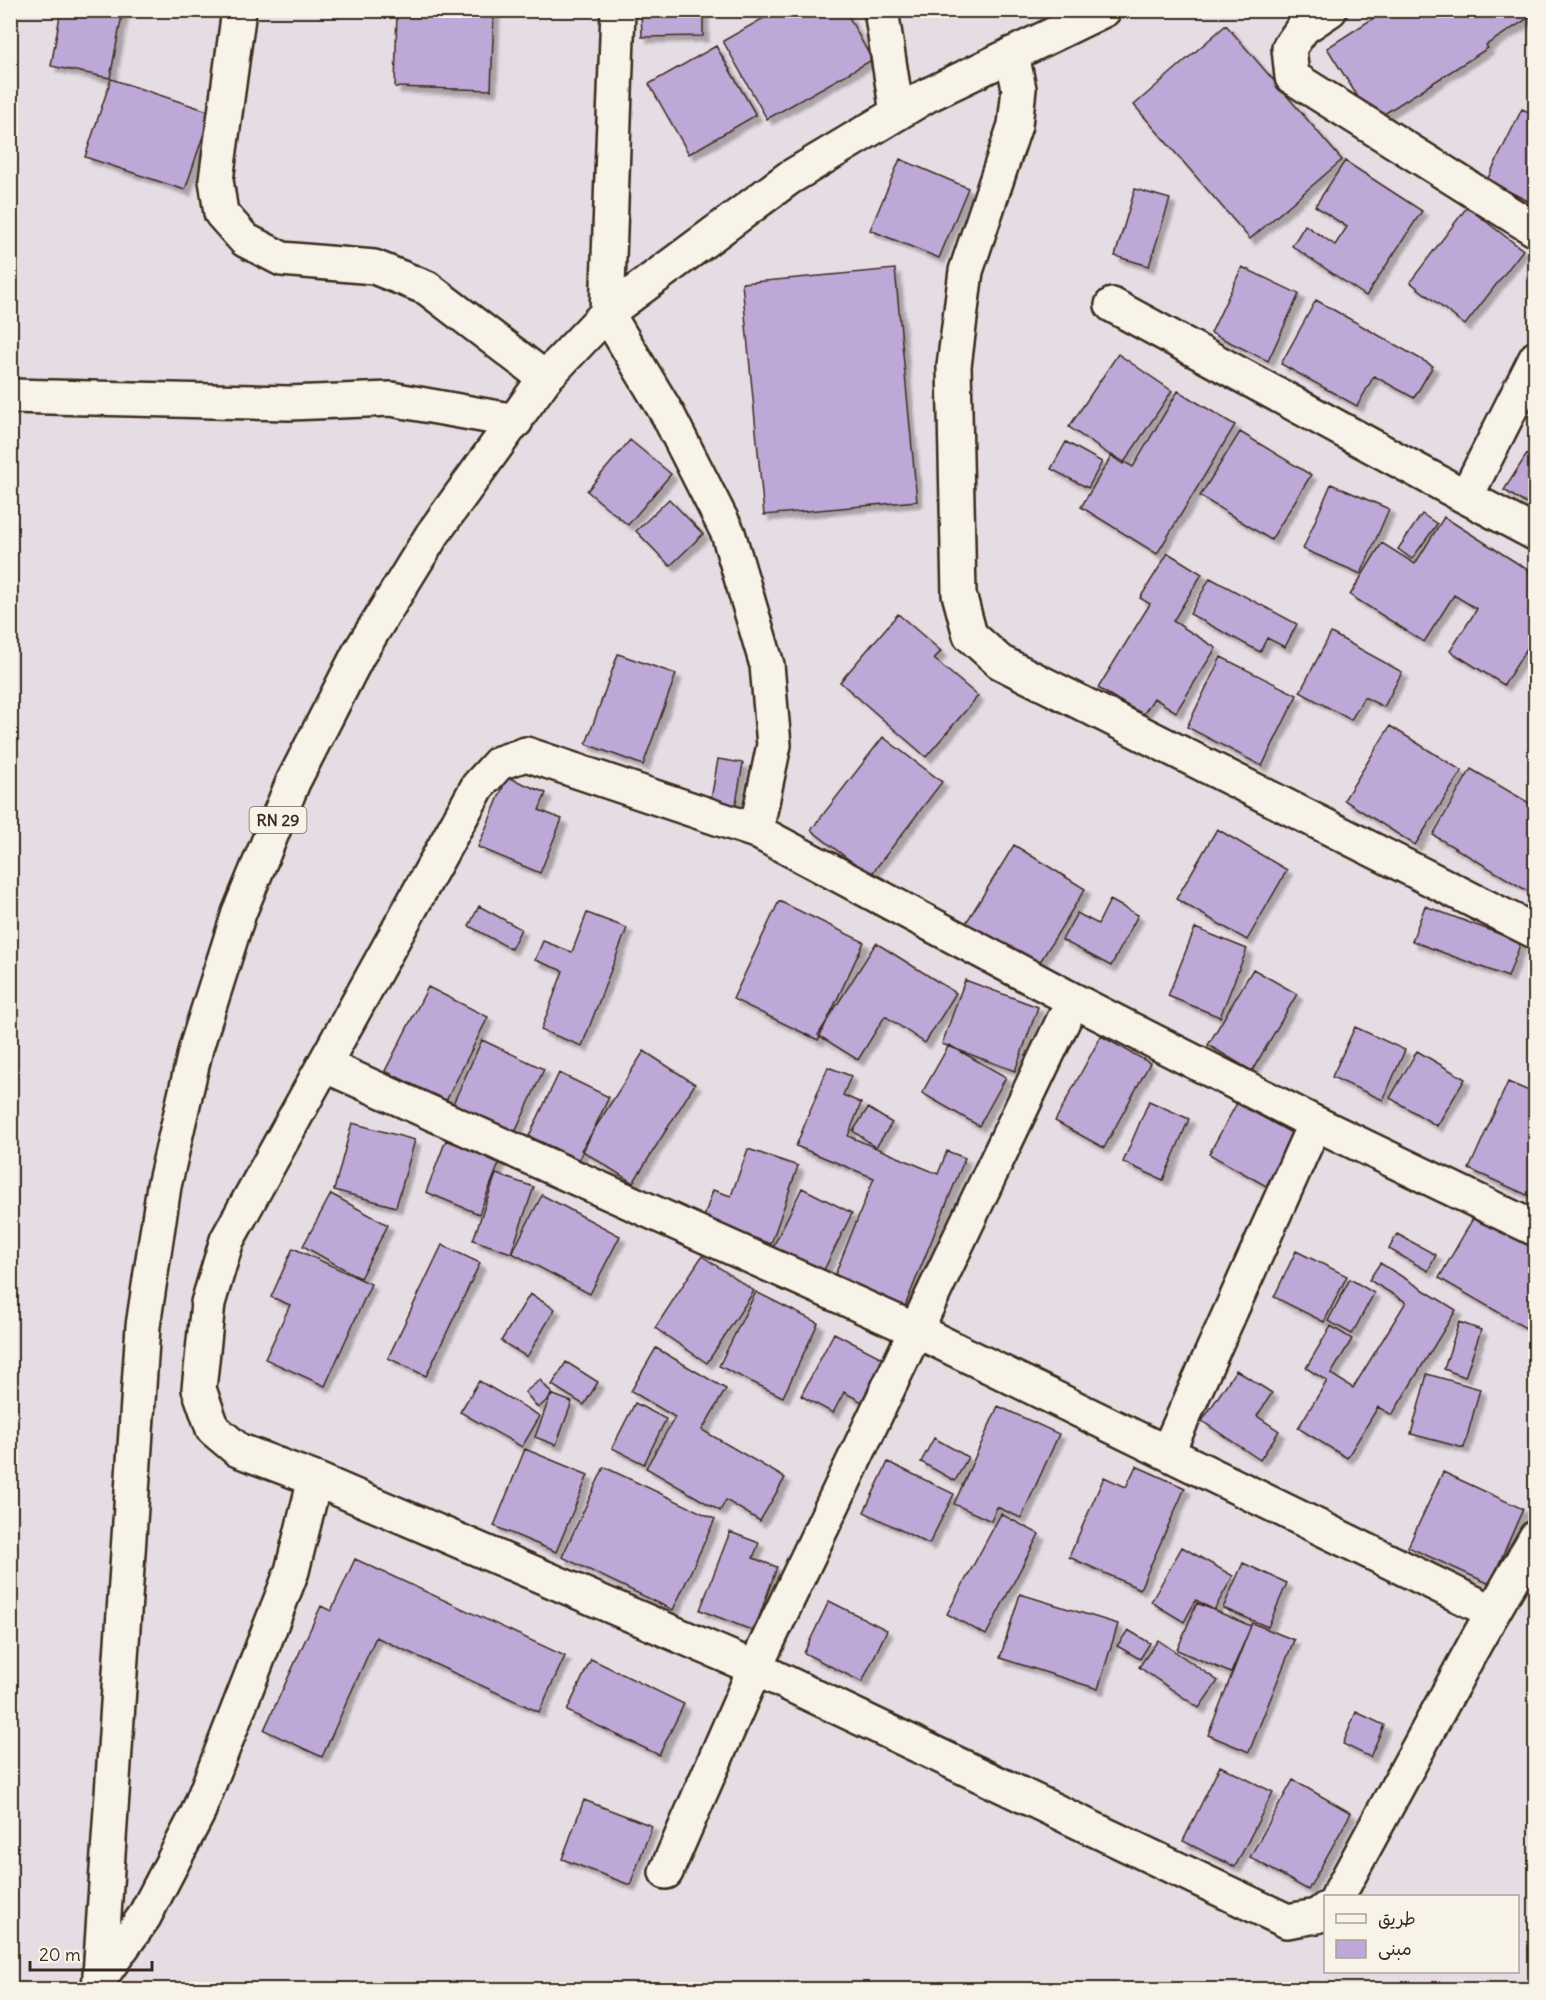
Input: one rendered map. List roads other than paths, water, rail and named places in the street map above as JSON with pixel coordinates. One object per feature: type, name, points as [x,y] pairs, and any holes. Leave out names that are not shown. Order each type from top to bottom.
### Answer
[{"type":"street","points":[[239,10],[216,180],[221,213],[244,240],[282,259],[374,267],[427,288],[545,378]]},
{"type":"street","points":[[618,10],[607,313],[668,416],[728,533],[764,654],[774,745],[756,831]]},
{"type":"street","points":[[881,10],[897,113]]},
{"type":"street","name":"RN 29","points":[[100,1983],[143,1326],[164,1186],[196,1048],[239,913],[293,782],[358,655],[432,535],[545,378],[607,313],[789,178],[926,96],[1104,10]]},
{"type":"street","points":[[1330,10],[1303,28],[1289,48],[1292,77],[1536,230]]},
{"type":"street","points":[[1012,54],[1019,89],[1015,125],[966,271],[954,366],[959,594],[970,635],[1000,662],[1536,932]]},
{"type":"street","points":[[1112,305],[1536,534]]},
{"type":"street","points":[[1466,497],[1536,358]]},
{"type":"street","points":[[10,396],[289,403],[391,399],[516,421]]},
{"type":"street","points":[[1324,1911],[1317,1916],[1287,1921],[755,1668],[315,1479],[238,1449],[213,1429],[199,1389],[208,1303],[227,1240],[478,786],[500,762],[526,754],[756,831],[1073,1000],[1315,1123],[1536,1228]]},
{"type":"street","points":[[666,1872],[755,1668],[1073,1000]]},
{"type":"street","points":[[324,1065],[915,1330],[1493,1612]]},
{"type":"street","points":[[1167,1453],[1315,1123]]},
{"type":"street","points":[[100,1983],[144,1917],[197,1815],[292,1570],[315,1479]]},
{"type":"street","points":[[1339,1895],[1536,1537]]}]
